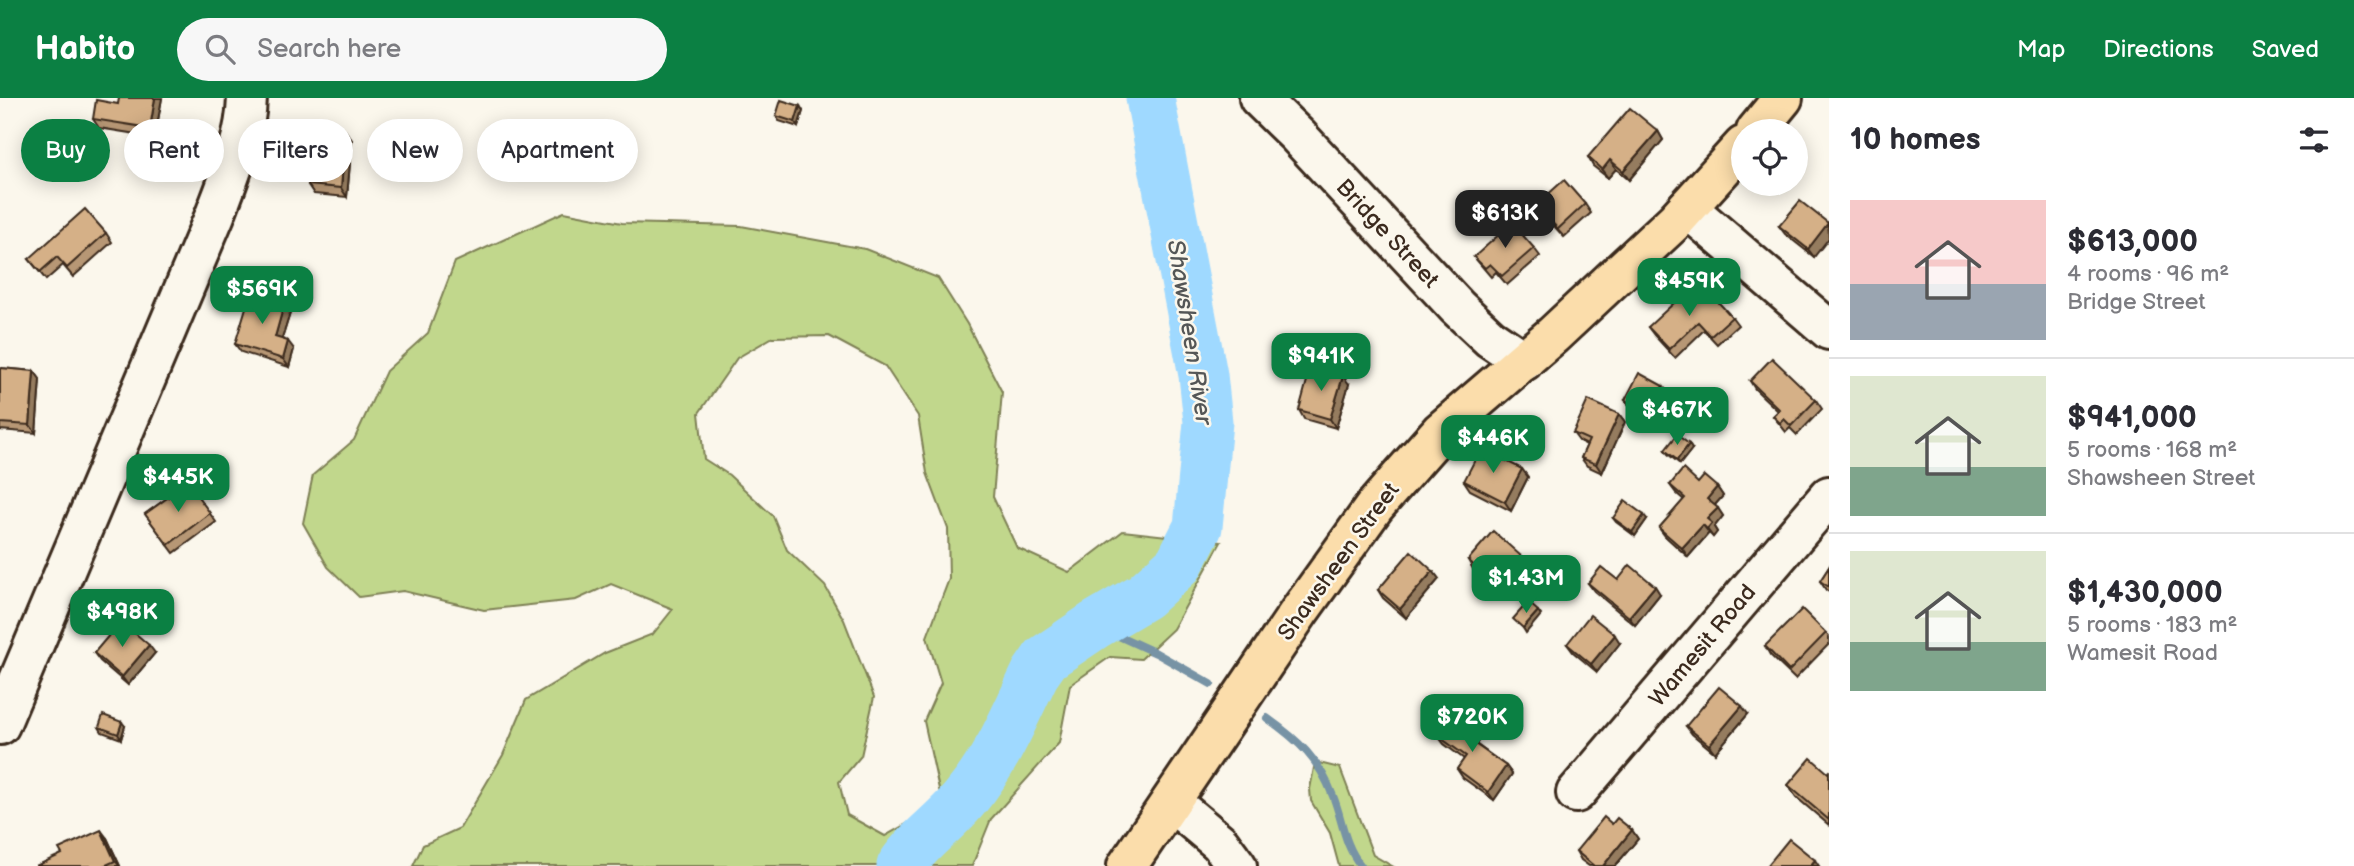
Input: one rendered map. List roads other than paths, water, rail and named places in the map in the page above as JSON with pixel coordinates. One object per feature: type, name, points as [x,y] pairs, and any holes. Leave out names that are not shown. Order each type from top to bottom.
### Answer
[{"type":"main road","points":[[1766,119],[1783,98]]},
{"type":"main road","name":"Shawsheen Street","points":[[1127,866],[1298,612],[1375,506],[1440,432],[1524,361],[1641,254],[1731,159]]},
{"type":"street","points":[[0,725],[215,215],[239,148],[247,113],[247,98]]},
{"type":"street","name":"Bridge Street","points":[[1259,98],[1298,136],[1457,307],[1490,338],[1524,361]]},
{"type":"street","points":[[1687,208],[1829,330]]},
{"type":"street","name":"Wamesit Road","points":[[1576,793],[1829,496]]},
{"type":"street","points":[[1171,802],[1220,842],[1237,866]]},
{"type":"waterway","name":"Shawsheen River","points":[[901,866],[978,782],[1046,658],[1144,596],[1179,564],[1198,527],[1208,422],[1203,375],[1150,98]]},
{"type":"waterway","points":[[1095,625],[1156,653],[1211,684]]},
{"type":"waterway","points":[[1267,718],[1298,743],[1321,771],[1333,796],[1350,849],[1361,866]]}]
